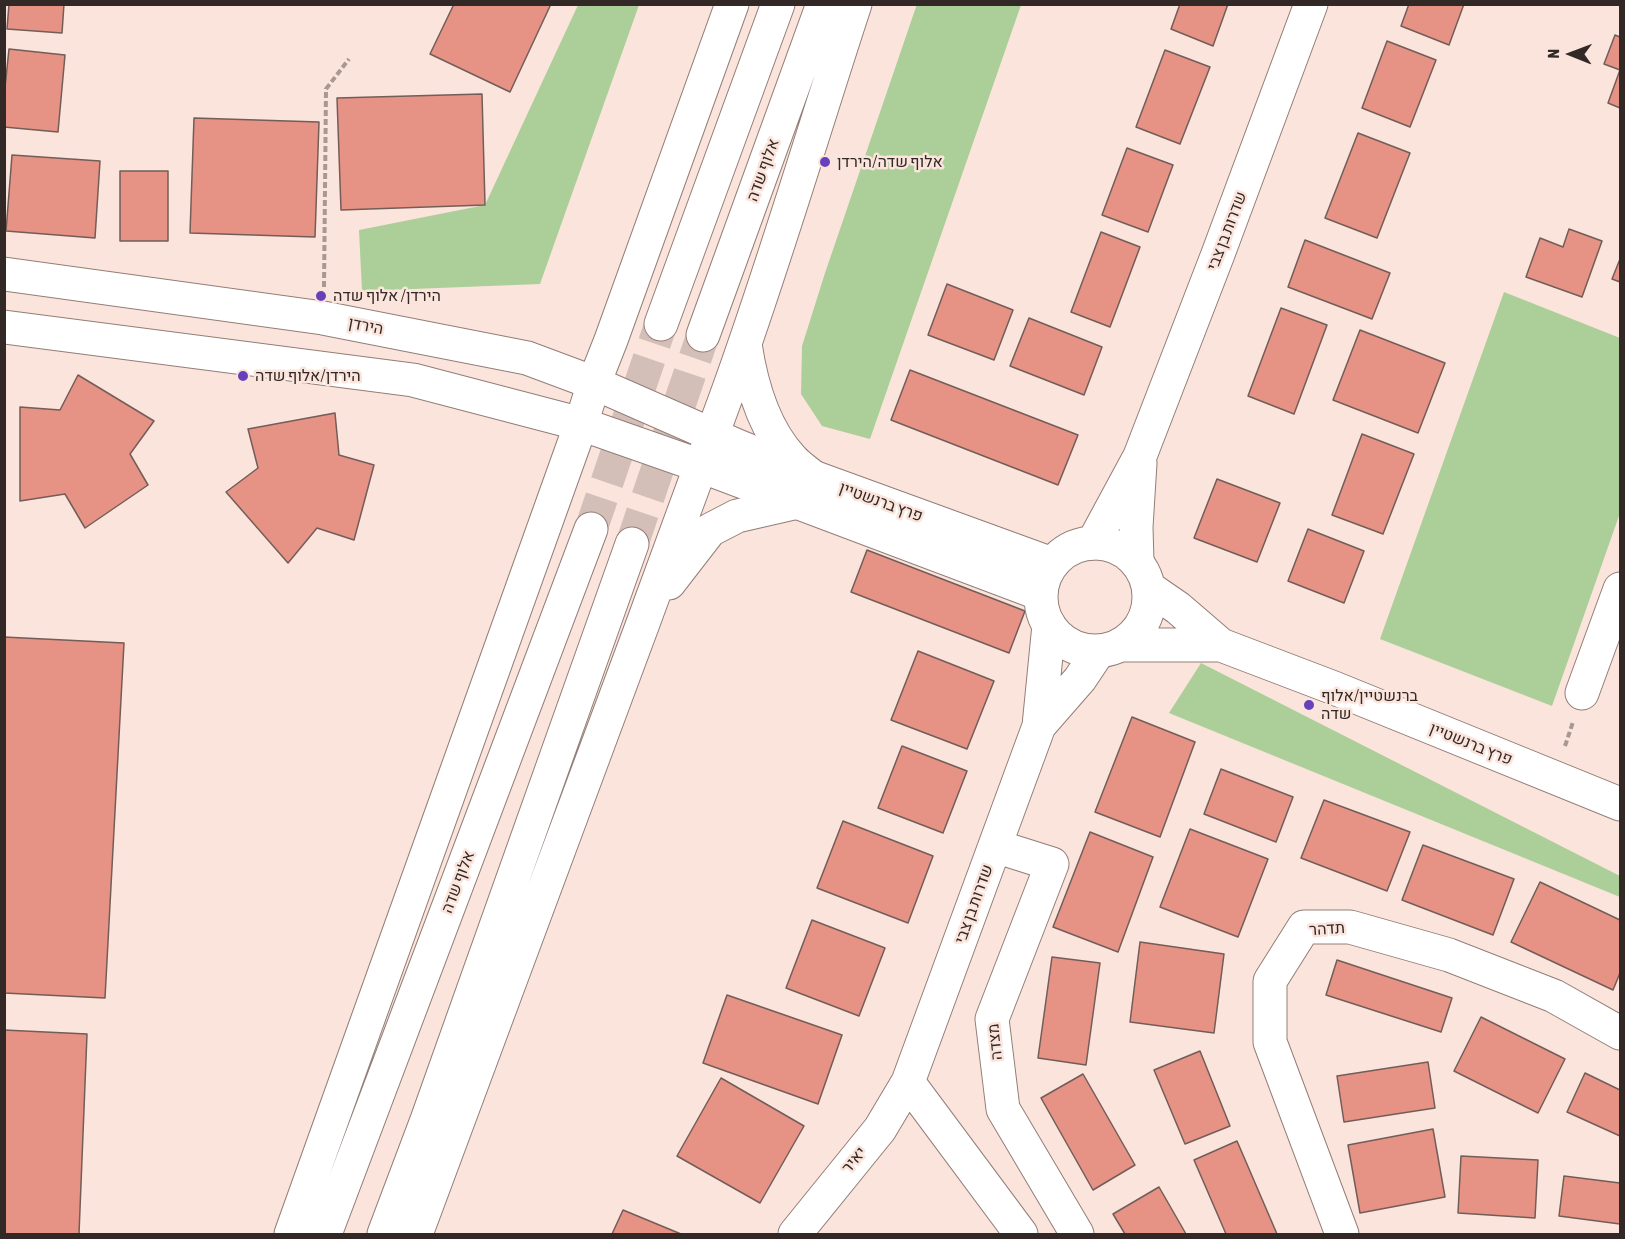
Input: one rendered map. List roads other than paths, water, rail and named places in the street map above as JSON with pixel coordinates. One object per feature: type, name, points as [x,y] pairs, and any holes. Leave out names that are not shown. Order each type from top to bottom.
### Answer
[{"type":"street","points":[[291,1234],[594,383],[732,4]]},
{"type":"street","points":[[661,324],[778,4]]},
{"type":"street","name":"אלוף שדה","points":[[703,335],[823,4]]},
{"type":"street","points":[[416,1234],[478,1063],[647,617],[745,343],[855,4]]},
{"type":"street","name":"שדרות בן צבי","points":[[1093,543],[1140,456],[1311,4]]},
{"type":"street","name":"הירדן","points":[[4,274],[323,318],[527,358],[594,383],[712,435]]},
{"type":"street","points":[[4,327],[413,380],[581,424],[701,466]]},
{"type":"street","points":[[647,617],[681,566],[710,530],[737,516],[805,490],[792,460],[777,440],[750,377],[745,343]]},
{"type":"street","name":"פרץ ברנשטיין","points":[[712,435],[805,490],[1047,594]]},
{"type":"street","name":"שדרות בן צבי","points":[[1140,456],[1136,527],[1143,575]]},
{"type":"street","name":"פרץ ברנשטיין","points":[[701,466],[805,490]]},
{"type":"street","name":"אלוף שדה","points":[[326,1234],[591,530]]},
{"type":"street","points":[[1093,543],[1109,545],[1125,551],[1143,575],[1149,601],[1141,627],[1132,637],[1109,648],[1083,651],[1057,637],[1047,594],[1064,553],[1077,546],[1093,543]]},
{"type":"street","points":[[384,1234],[427,1120],[632,544]]},
{"type":"street","name":"פרץ ברנשטיין","points":[[1143,575],[1221,645],[1334,688],[1620,804]]},
{"type":"street","points":[[1582,693],[1620,589]]},
{"type":"street","name":"שדרות בן צבי","points":[[908,1082],[1040,726],[1047,594]]},
{"type":"street","name":"פרץ ברנשטיין","points":[[1109,648],[1221,645]]},
{"type":"street","name":"שדרות בן צבי","points":[[1040,726],[1109,648]]},
{"type":"street","name":"מצדה","points":[[995,846],[1052,864],[992,1019],[1003,1108],[1077,1234]]},
{"type":"street","name":"תדהר","points":[[1342,1234],[1270,1041],[1270,981],[1304,927],[1350,927],[1449,956],[1554,996],[1620,1033]]},
{"type":"street","points":[[908,1082],[1021,1234]]},
{"type":"street","name":"יאיר","points":[[795,1234],[880,1129],[908,1082]]},
{"type":"tunnel","points":[[591,529],[661,324]]},
{"type":"tunnel","points":[[632,544],[703,335]]},
{"type":"place","name":"אלוף שדה/הירדן","points":[[825,162]]},
{"type":"place","name":"הירדן/ אלוף שדה","points":[[321,296]]},
{"type":"place","name":"הירדן/אלוף שדה","points":[[243,376]]},
{"type":"place","name":"ברנשטיין/אלוף שדה","points":[[1309,705]]}]
